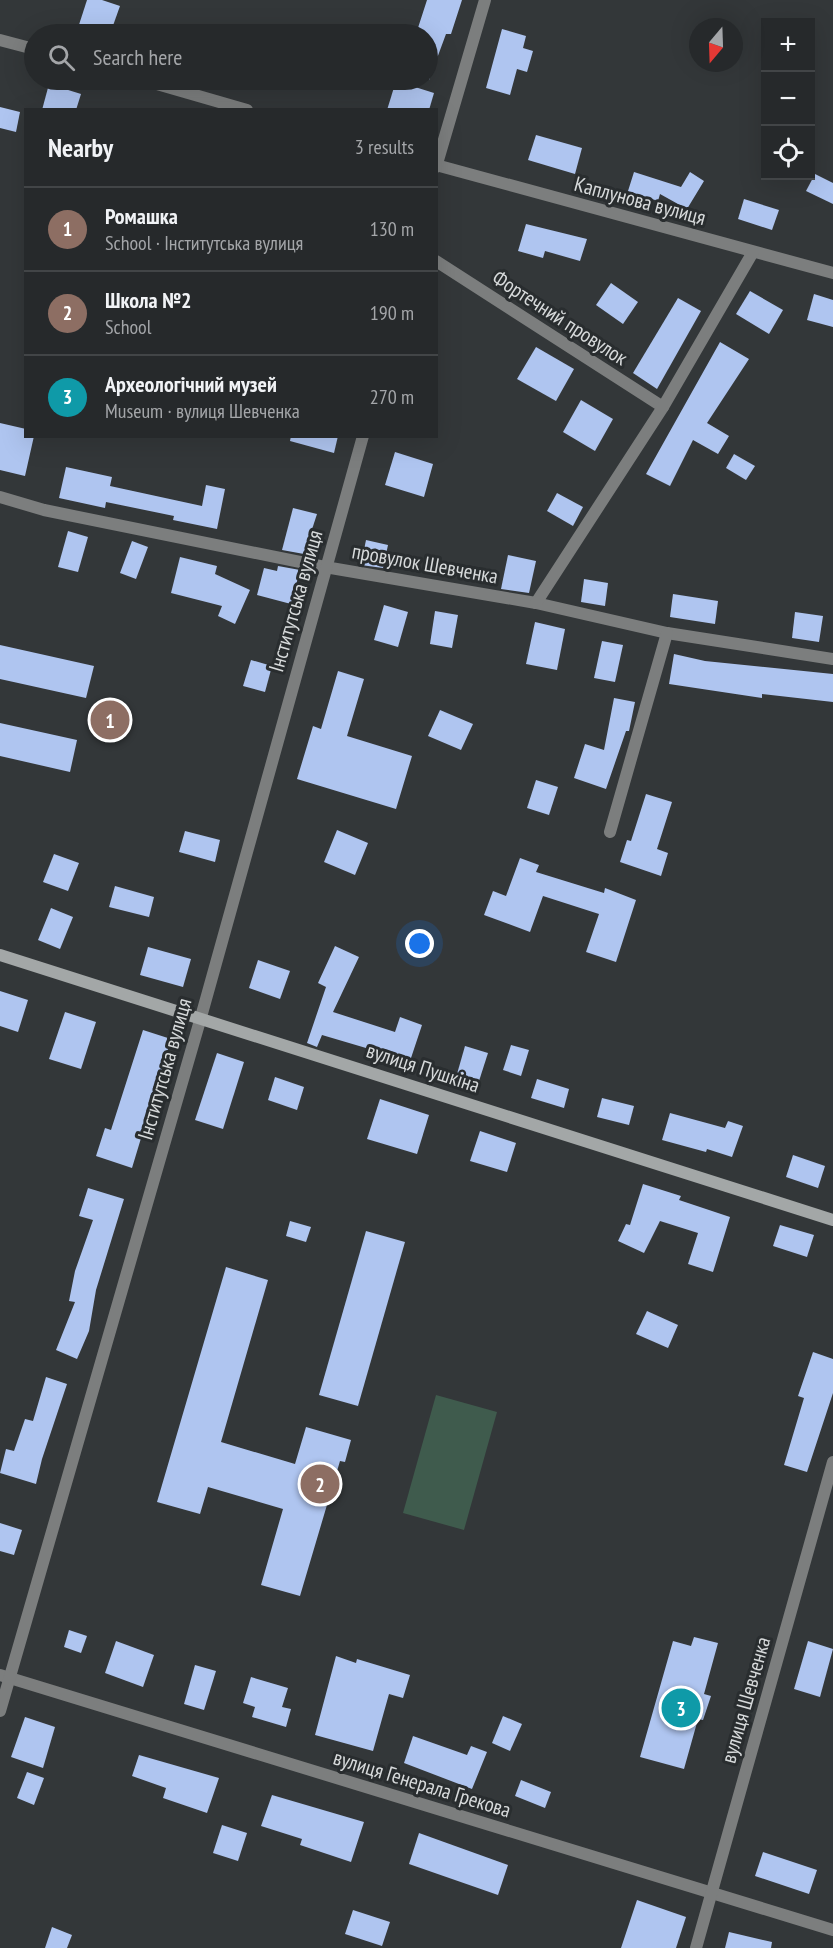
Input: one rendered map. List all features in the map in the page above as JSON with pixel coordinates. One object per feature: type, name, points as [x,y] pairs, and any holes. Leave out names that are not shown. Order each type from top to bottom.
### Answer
[{"type":"street","points":[[438,163],[485,0]]},
{"type":"street","points":[[0,40],[24,46]]},
{"type":"street","points":[[178,90],[240,108]]},
{"type":"street","name":"Каплунова вулиця","points":[[438,166],[833,273]]},
{"type":"street","points":[[536,603],[663,407],[753,252]]},
{"type":"street","name":"Фортечний провулок","points":[[438,262],[663,407]]},
{"type":"street","name":"Інститутська вулиця","points":[[0,1711],[5,1676],[201,1017],[362,438]]},
{"type":"street","name":"провулок Шевченка","points":[[0,497],[44,510],[325,567],[536,603],[667,633],[833,659]]},
{"type":"street","points":[[610,832],[667,633]]},
{"type":"street","name":"вулиця Пушкіна","points":[[0,955],[201,1017],[833,1220]]},
{"type":"street","name":"вулиця Шевченка","points":[[696,1948],[833,1462]]},
{"type":"street","points":[[825,1494],[833,1509]]},
{"type":"street","name":"вулиця Генерала Грекова","points":[[5,1676],[833,1930]]},
{"type":"green space","points":[[436,1395],[497,1412],[464,1530],[403,1513]]},
{"type":"building","points":[[87,0],[102,0],[120,6],[114,24],[79,24]]},
{"type":"building","points":[[427,0],[462,0],[451,34],[446,34],[438,56],[438,24],[419,24]]},
{"type":"building","points":[[502,29],[526,36],[523,48],[533,51],[527,72],[517,69],[510,95],[486,88]]},
{"type":"building","points":[[47,90],[68,90],[81,94],[77,108],[43,108]]},
{"type":"building","points":[[393,90],[424,90],[434,93],[430,108],[388,108]]},
{"type":"building","points":[[0,107],[20,112],[16,132],[0,128]]},
{"type":"building","points":[[536,135],[582,148],[575,174],[528,160]]},
{"type":"building","points":[[634,172],[681,187],[690,172],[704,181],[687,209],[660,194],[658,201],[628,191]]},
{"type":"building","points":[[815,174],[833,183],[833,204],[806,191],[812,180],[815,180]]},
{"type":"building","points":[[744,199],[779,210],[772,230],[738,219]]},
{"type":"building","points":[[526,224],[587,239],[580,261],[545,251],[543,258],[518,251]]},
{"type":"building","points":[[611,283],[638,302],[623,324],[596,305]]},
{"type":"building","points":[[750,291],[783,310],[769,334],[736,314]]},
{"type":"building","points":[[814,294],[833,300],[833,327],[807,320]]},
{"type":"building","points":[[678,298],[701,311],[657,389],[633,373]]},
{"type":"building","points":[[720,342],[749,359],[707,423],[729,436],[718,454],[693,440],[670,486],[646,474]]},
{"type":"building","points":[[536,347],[574,369],[556,401],[517,379]]},
{"type":"building","points":[[581,400],[613,419],[595,451],[563,432]]},
{"type":"building","points":[[0,423],[24,429],[24,438],[34,438],[25,476],[0,470]]},
{"type":"building","points":[[291,438],[338,438],[334,453],[290,441]]},
{"type":"building","points":[[395,452],[433,464],[424,497],[385,485]]},
{"type":"building","points":[[734,454],[755,466],[746,480],[726,468]]},
{"type":"building","points":[[66,467],[112,477],[110,486],[202,506],[206,485],[225,489],[217,529],[173,520],[174,516],[106,502],[105,508],[59,498]]},
{"type":"building","points":[[557,493],[583,507],[573,526],[547,511]]},
{"type":"building","points":[[293,508],[317,514],[304,554],[282,550]]},
{"type":"building","points":[[68,531],[88,537],[78,572],[58,567]]},
{"type":"building","points":[[366,540],[388,545],[383,568],[361,565]]},
{"type":"building","points":[[132,541],[148,547],[136,579],[120,573]]},
{"type":"building","points":[[508,555],[536,561],[529,593],[501,589]]},
{"type":"building","points":[[180,557],[217,566],[215,574],[250,590],[235,624],[218,616],[222,606],[171,593]]},
{"type":"building","points":[[278,566],[300,570],[291,604],[257,595],[264,568],[277,571]]},
{"type":"building","points":[[584,579],[608,583],[605,606],[581,602]]},
{"type":"building","points":[[673,594],[718,601],[715,624],[670,617]]},
{"type":"building","points":[[384,605],[408,612],[398,647],[374,640]]},
{"type":"building","points":[[435,611],[458,615],[452,648],[430,644]]},
{"type":"building","points":[[795,612],[823,616],[819,642],[792,638]]},
{"type":"building","points":[[535,622],[565,629],[557,670],[526,664]]},
{"type":"building","points":[[602,641],[623,645],[615,682],[594,678]]},
{"type":"building","points":[[0,645],[94,666],[86,698],[0,679]]},
{"type":"building","points":[[674,654],[705,661],[833,674],[833,702],[762,694],[762,698],[669,684]]},
{"type":"building","points":[[251,660],[272,666],[265,692],[243,686]]},
{"type":"building","points":[[338,671],[364,679],[347,736],[412,756],[396,809],[297,779],[313,726],[321,729]]},
{"type":"building","points":[[614,698],[635,702],[629,731],[626,731],[606,789],[574,778],[585,744],[604,750]]},
{"type":"building","points":[[440,710],[473,724],[461,750],[428,736]]},
{"type":"building","points":[[0,723],[77,740],[70,772],[0,756]]},
{"type":"building","points":[[536,780],[558,787],[549,815],[527,808]]},
{"type":"building","points":[[646,794],[672,802],[657,849],[668,853],[661,876],[620,862],[627,840],[631,841]]},
{"type":"building","points":[[337,830],[368,843],[355,875],[324,862]]},
{"type":"building","points":[[185,831],[220,840],[215,862],[179,852]]},
{"type":"building","points":[[54,854],[79,863],[68,891],[43,882]]},
{"type":"building","points":[[520,858],[539,865],[536,872],[604,893],[605,888],[636,900],[616,962],[586,952],[599,914],[543,896],[530,932],[484,915],[493,891],[506,896]]},
{"type":"building","points":[[115,886],[154,897],[149,917],[109,907]]},
{"type":"building","points":[[51,908],[73,917],[60,949],[38,940]]},
{"type":"building","points":[[335,946],[359,957],[333,1012],[395,1032],[400,1017],[422,1025],[410,1061],[322,1035],[317,1047],[307,1043],[326,987],[318,983]]},
{"type":"building","points":[[148,947],[191,959],[183,987],[140,975]]},
{"type":"building","points":[[258,960],[290,971],[280,999],[249,988]]},
{"type":"building","points":[[0,991],[28,1000],[18,1032],[0,1026]]},
{"type":"building","points":[[65,1012],[96,1022],[81,1069],[49,1059]]},
{"type":"building","points":[[143,1030],[171,1039],[132,1168],[96,1156],[105,1128],[111,1130]]},
{"type":"building","points":[[511,1045],[529,1050],[521,1076],[503,1070]]},
{"type":"building","points":[[465,1046],[488,1053],[479,1081],[457,1074]]},
{"type":"building","points":[[217,1053],[244,1062],[223,1129],[195,1120]]},
{"type":"building","points":[[275,1077],[304,1087],[297,1110],[268,1100]]},
{"type":"building","points":[[537,1079],[569,1089],[564,1108],[531,1098]]},
{"type":"building","points":[[602,1098],[634,1106],[629,1125],[597,1117]]},
{"type":"building","points":[[380,1099],[429,1115],[417,1154],[367,1139]]},
{"type":"building","points":[[670,1113],[725,1128],[728,1121],[743,1126],[732,1157],[707,1149],[706,1152],[662,1140]]},
{"type":"building","points":[[480,1131],[516,1143],[507,1172],[470,1161]]},
{"type":"building","points":[[793,1155],[825,1166],[818,1188],[786,1177]]},
{"type":"building","points":[[643,1184],[681,1196],[679,1200],[730,1217],[713,1272],[688,1264],[698,1233],[660,1221],[644,1253],[618,1241],[626,1224],[630,1225]]},
{"type":"building","points":[[88,1188],[124,1199],[96,1290],[89,1331],[77,1359],[56,1350],[75,1302],[69,1301],[75,1271],[93,1220],[79,1216]]},
{"type":"building","points":[[290,1221],[311,1227],[306,1242],[286,1236]]},
{"type":"building","points":[[780,1225],[814,1235],[807,1257],[773,1246]]},
{"type":"building","points":[[366,1231],[405,1242],[358,1406],[319,1395]]},
{"type":"building","points":[[226,1267],[268,1280],[221,1442],[295,1464],[306,1427],[351,1440],[345,1462],[340,1461],[300,1596],[261,1585],[283,1509],[208,1487],[200,1514],[157,1502]]},
{"type":"building","points":[[647,1311],[678,1325],[668,1348],[636,1334]]},
{"type":"building","points":[[813,1352],[833,1359],[833,1393],[807,1472],[784,1465],[804,1398],[798,1396]]},
{"type":"building","points":[[46,1377],[67,1384],[36,1484],[0,1473],[6,1449],[14,1451],[25,1419],[33,1421]]},
{"type":"building","points":[[0,1523],[22,1530],[14,1555],[0,1551]]},
{"type":"building","points":[[69,1630],[87,1636],[81,1653],[64,1647]]},
{"type":"building","points":[[694,1637],[718,1643],[704,1694],[711,1696],[703,1720],[698,1719],[684,1769],[640,1757],[673,1641],[691,1646]]},
{"type":"building","points":[[116,1641],[154,1655],[143,1687],[105,1673]]},
{"type":"building","points":[[808,1641],[833,1649],[820,1697],[794,1689]]},
{"type":"building","points":[[336,1656],[356,1663],[357,1659],[410,1675],[403,1698],[389,1694],[373,1751],[315,1735]]},
{"type":"building","points":[[195,1665],[216,1671],[204,1710],[184,1704]]},
{"type":"building","points":[[251,1677],[288,1688],[282,1707],[291,1709],[286,1727],[252,1717],[255,1707],[243,1703]]},
{"type":"building","points":[[503,1716],[522,1724],[510,1751],[492,1743]]},
{"type":"building","points":[[25,1717],[55,1727],[43,1768],[11,1757]]},
{"type":"building","points":[[413,1736],[467,1755],[471,1746],[487,1752],[472,1789],[404,1763]]},
{"type":"building","points":[[139,1755],[219,1778],[207,1813],[163,1798],[166,1788],[132,1776]]},
{"type":"building","points":[[27,1772],[44,1778],[34,1805],[17,1798]]},
{"type":"building","points":[[521,1780],[551,1792],[545,1808],[515,1796]]},
{"type":"building","points":[[272,1795],[364,1822],[351,1862],[300,1845],[302,1839],[261,1826]]},
{"type":"building","points":[[222,1825],[247,1833],[238,1861],[213,1853]]},
{"type":"building","points":[[419,1833],[508,1865],[498,1895],[409,1864]]},
{"type":"building","points":[[763,1852],[817,1870],[809,1894],[755,1876]]},
{"type":"building","points":[[637,1900],[686,1917],[676,1948],[621,1948]]},
{"type":"building","points":[[353,1910],[390,1922],[382,1946],[345,1934]]},
{"type":"building","points":[[52,1927],[72,1935],[67,1948],[45,1948]]},
{"type":"building","points":[[729,1932],[772,1942],[771,1948],[725,1948]]},
{"type":"place","name":"Ромашка","points":[[110,720]]},
{"type":"place","name":"Школа №2","points":[[320,1484]]},
{"type":"place","name":"Археологічний музей","points":[[681,1708]]}]
